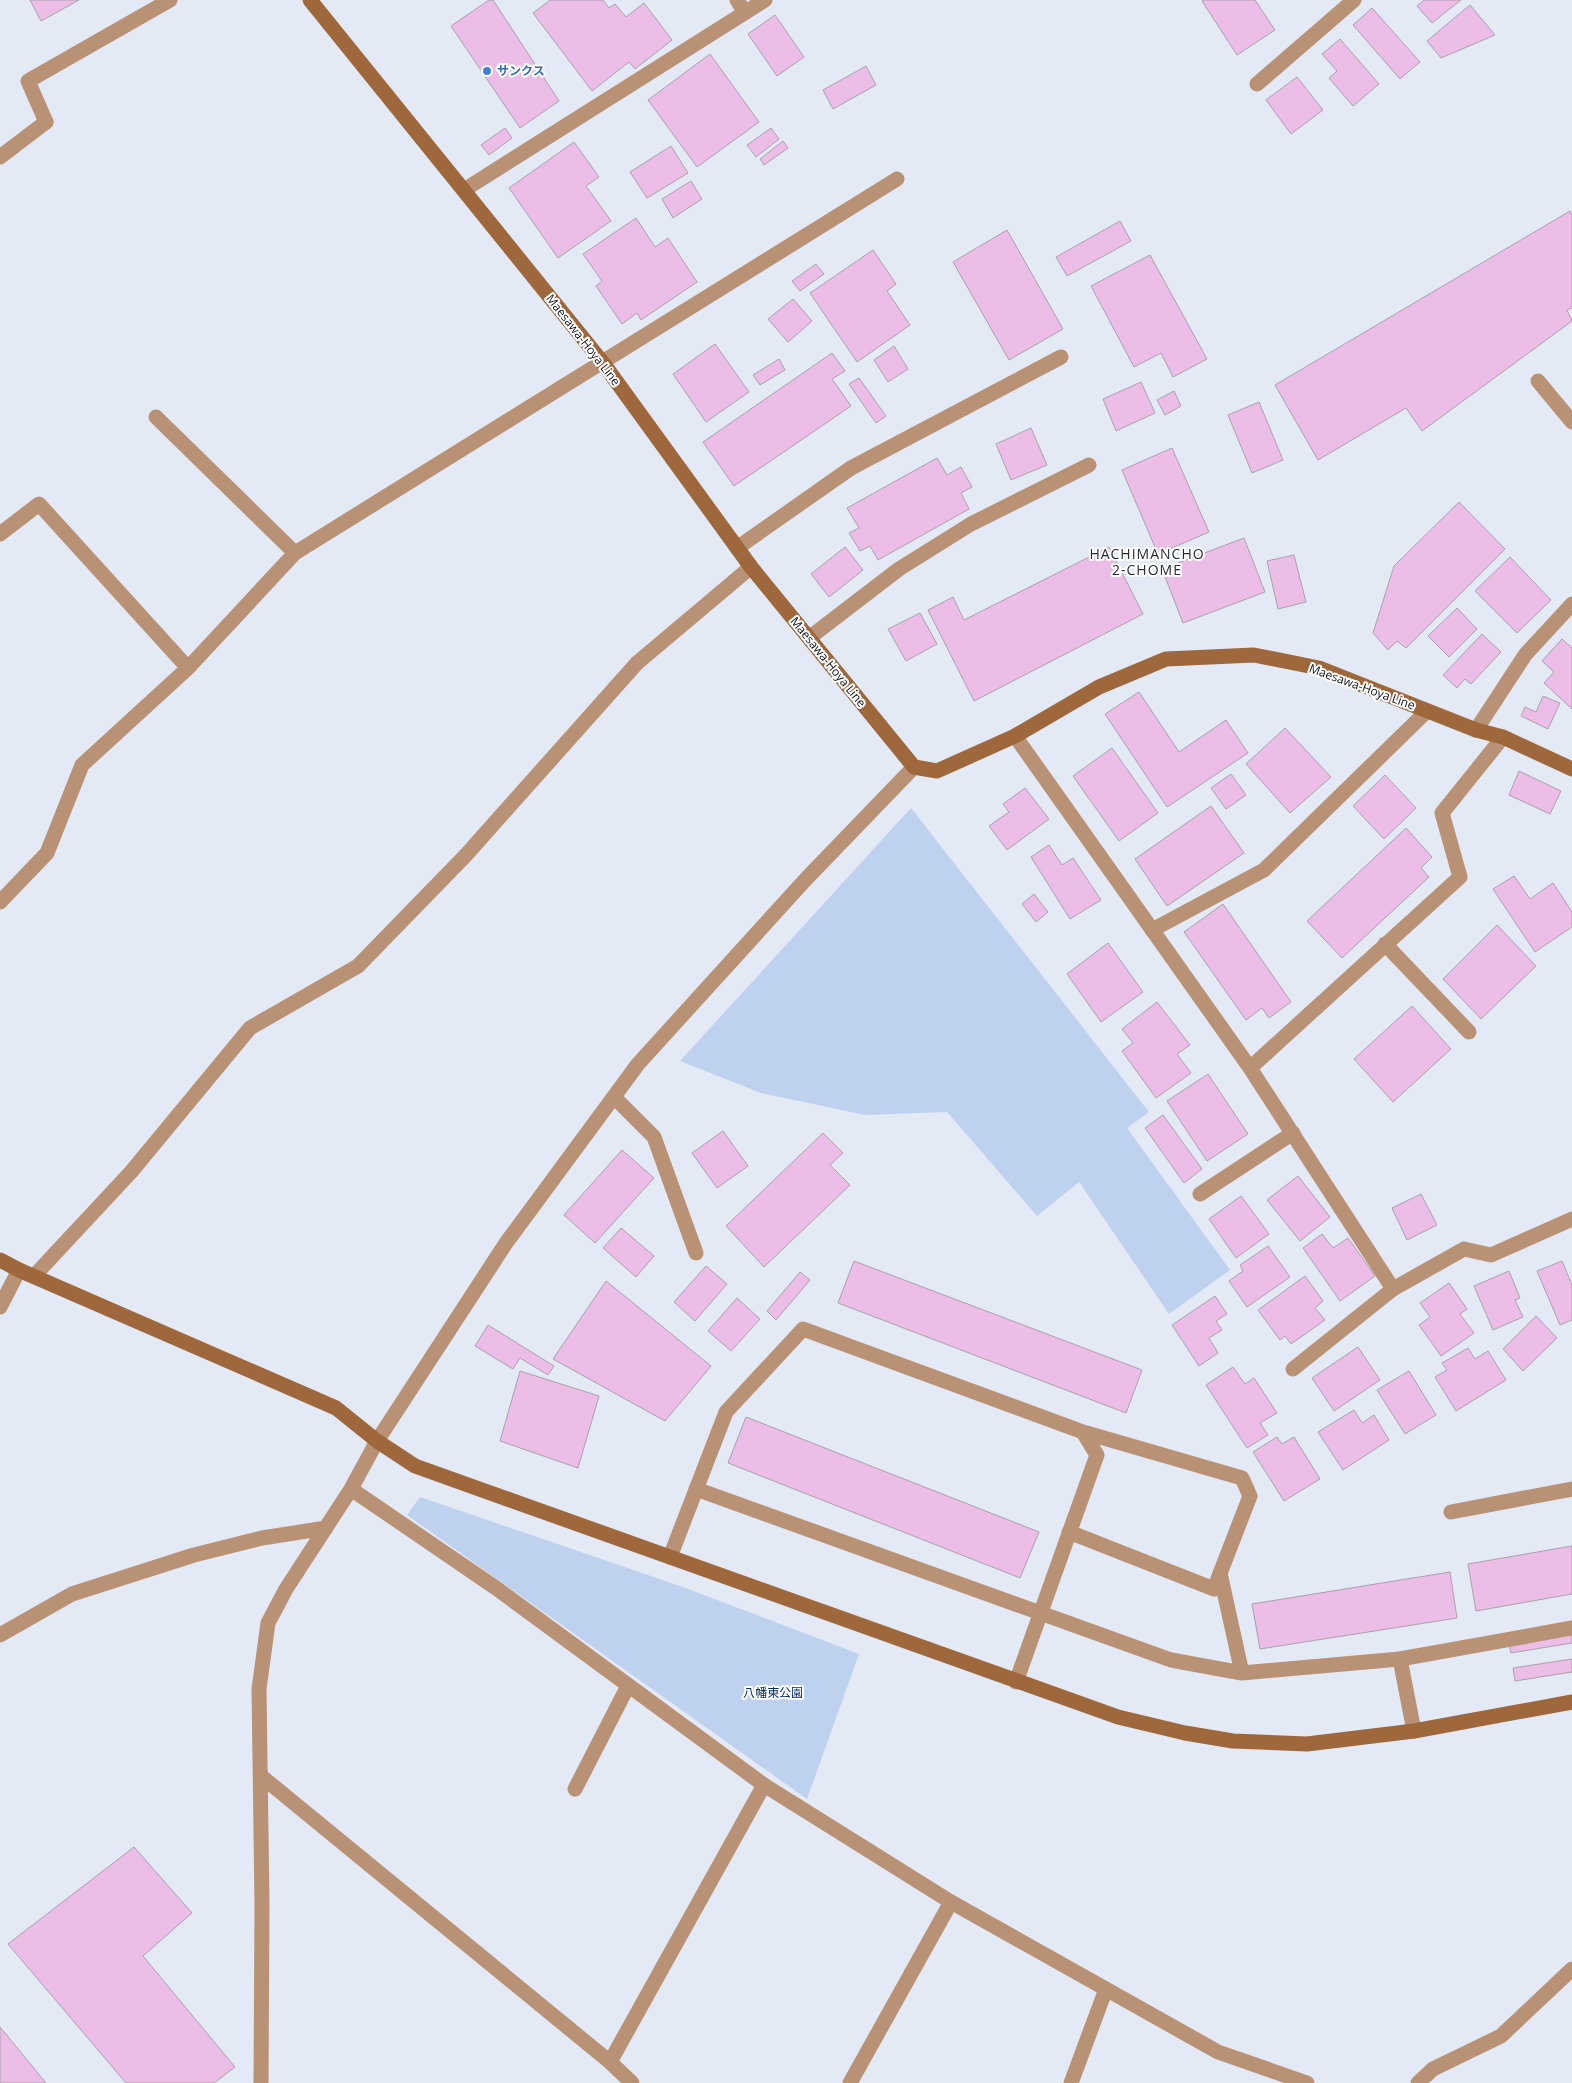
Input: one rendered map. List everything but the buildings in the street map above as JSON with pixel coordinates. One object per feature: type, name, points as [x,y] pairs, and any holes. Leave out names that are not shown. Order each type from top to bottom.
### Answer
[{"type":"main road","name":"Maesawa-Hoya Line","points":[[310,0],[603,363],[751,567],[914,767],[937,771],[1015,736],[1099,686],[1166,658],[1254,655],[1319,668],[1476,730],[1502,737],[1572,769]]},
{"type":"main road","points":[[0,1260],[336,1408],[377,1441],[416,1466],[1118,1717],[1185,1733],[1233,1741],[1308,1744],[1414,1730],[1572,1702]]},
{"type":"street","points":[[0,157],[46,122],[28,81],[170,0]]},
{"type":"street","points":[[464,190],[741,6],[764,0]]},
{"type":"street","points":[[1257,84],[1354,0]]},
{"type":"street","points":[[0,902],[47,853],[82,765],[188,668],[295,553],[897,179]]},
{"type":"street","points":[[737,548],[850,468],[1061,357]]},
{"type":"street","points":[[1538,381],[1570,417]]},
{"type":"street","points":[[156,416],[295,553]]},
{"type":"street","points":[[809,638],[899,569],[963,529],[1090,465]]},
{"type":"street","points":[[0,534],[39,504],[188,668]]},
{"type":"street","points":[[34,1276],[131,1172],[250,1028],[358,966],[466,855],[637,663],[751,567]]},
{"type":"street","points":[[1476,730],[1525,654],[1572,604]]},
{"type":"street","points":[[1152,930],[1264,870],[1427,710]]},
{"type":"street","points":[[1015,736],[1250,1068],[1393,1289]]},
{"type":"street","points":[[1250,1068],[1460,877],[1442,813],[1502,737]]},
{"type":"street","points":[[261,2083],[261,1776],[259,1689],[268,1624],[286,1589],[351,1489],[377,1441],[506,1243],[638,1064],[793,893],[914,767]]},
{"type":"street","points":[[1385,944],[1469,1032]]},
{"type":"street","points":[[614,1097],[654,1137],[696,1253]]},
{"type":"street","points":[[1200,1194],[1293,1133]]},
{"type":"street","points":[[1293,1369],[1393,1289],[1464,1250],[1491,1255],[1572,1219]]},
{"type":"street","points":[[0,1307],[19,1270]]},
{"type":"street","points":[[670,1557],[726,1412],[803,1329],[1083,1432],[1242,1478],[1250,1496],[1214,1589],[1070,1532]]},
{"type":"street","points":[[1016,1682],[1097,1455],[1083,1432]]},
{"type":"street","points":[[351,1489],[490,1584],[764,1785],[951,1902],[1218,2052],[1307,2083]]},
{"type":"street","points":[[696,1489],[1171,1660],[1242,1673],[1400,1659],[1572,1628]]},
{"type":"street","points":[[1451,1512],[1572,1489]]},
{"type":"street","points":[[0,1635],[72,1594],[194,1556],[262,1538],[326,1528]]},
{"type":"street","points":[[1220,1573],[1242,1673]]},
{"type":"street","points":[[1400,1659],[1414,1730]]},
{"type":"street","points":[[575,1789],[628,1686]]},
{"type":"street","points":[[261,1776],[610,2062],[632,2083]]},
{"type":"street","points":[[610,2062],[764,1785]]},
{"type":"street","points":[[850,2083],[951,1902]]},
{"type":"street","points":[[1418,2083],[1433,2069],[1501,2036],[1572,1969]]},
{"type":"street","points":[[1071,2083],[1106,1989]]},
{"type":"green space","points":[[911,808],[1149,1112],[1127,1128],[1230,1270],[1169,1314],[1079,1182],[1037,1216],[947,1112],[865,1115],[761,1093],[680,1061]]},
{"type":"green space","name":"八幡東公園","points":[[420,1497],[683,1587],[859,1654],[807,1799],[407,1515]]},
{"type":"place","name":"サンクス","points":[[487,71]]},
{"type":"district","name":"HACHIMANCHO 2-CHOME","points":[[1147,562]]}]
